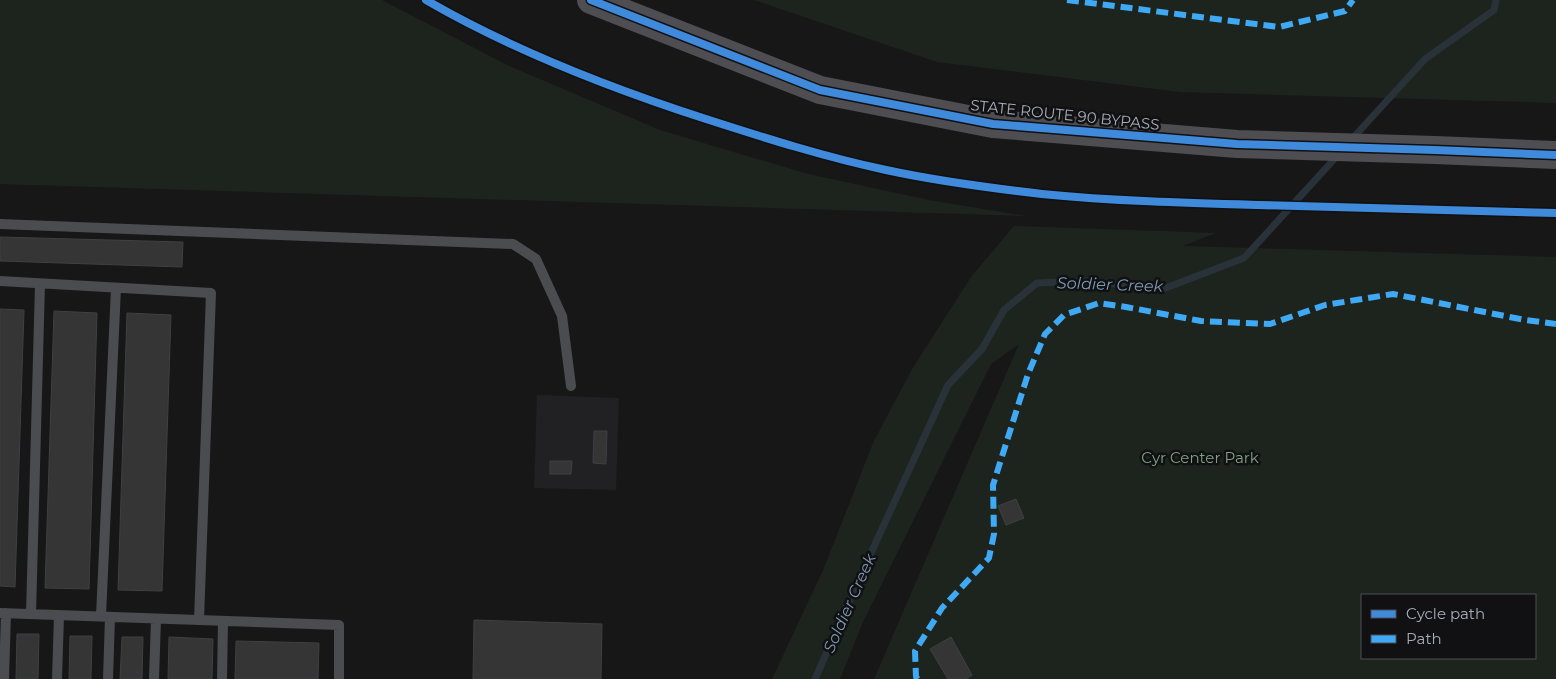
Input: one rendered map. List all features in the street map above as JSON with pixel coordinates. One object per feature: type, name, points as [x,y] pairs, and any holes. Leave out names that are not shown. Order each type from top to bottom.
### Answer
[{"type":"highway","name":"STATE ROUTE 90 BYPASS","points":[[591,0],[820,90],[993,124],[1236,144],[1556,156]]},
{"type":"lane","points":[[0,224],[513,244],[536,259],[562,316],[571,386]]},
{"type":"lane","points":[[0,281],[211,293],[199,620]]},
{"type":"lane","points":[[31,614],[40,284]]},
{"type":"lane","points":[[108,679],[106,616],[116,288]]},
{"type":"lane","points":[[4,679],[3,613],[339,625],[339,679]]},
{"type":"lane","points":[[57,679],[59,615]]},
{"type":"lane","points":[[154,679],[156,618]]},
{"type":"lane","points":[[222,679],[223,621]]},
{"type":"shaded area","points":[[537,395],[619,398],[616,490],[534,488]]},
{"type":"green space","points":[[0,0],[382,0],[507,65],[660,130],[808,174],[929,200],[1026,216],[0,184]]},
{"type":"green space","points":[[754,0],[1556,0],[1556,103],[1180,92],[937,62]]},
{"type":"green space","name":"Cyr Center Park","points":[[1014,226],[1216,233],[1183,246],[1556,257],[1556,679],[874,679],[1019,344],[991,364],[863,622],[840,679],[772,679],[824,568],[873,443],[912,369],[971,277]]},
{"type":"building","points":[[0,237],[183,242],[182,267],[0,261]]},
{"type":"building","points":[[0,309],[24,310],[15,587],[0,586]]},
{"type":"building","points":[[54,311],[97,313],[89,589],[45,588]]},
{"type":"building","points":[[127,313],[171,315],[162,591],[118,590]]},
{"type":"building","points":[[594,431],[607,431],[606,464],[593,463]]},
{"type":"building","points":[[550,461],[572,461],[571,474],[550,474]]},
{"type":"building","points":[[1016,499],[1024,518],[1006,525],[998,506]]},
{"type":"building","points":[[474,620],[602,624],[601,679],[473,679]]},
{"type":"building","points":[[17,634],[39,634],[38,679],[16,679]]},
{"type":"building","points":[[70,636],[92,636],[91,679],[69,679]]},
{"type":"building","points":[[122,637],[143,637],[142,679],[120,679]]},
{"type":"building","points":[[169,637],[213,639],[212,679],[168,679]]},
{"type":"building","points":[[951,637],[972,675],[966,679],[948,679],[930,649]]},
{"type":"building","points":[[236,641],[319,643],[318,679],[235,679]]},
{"type":"waterway","name":"Soldier Creek","points":[[1352,139],[1425,59],[1494,10],[1496,0]]},
{"type":"waterway","name":"Soldier Creek","points":[[815,679],[948,385],[982,349],[1004,310],[1037,283],[1087,281],[1163,289],[1244,258],[1338,155]]},
{"type":"marked path","points":[[1067,0],[1279,27],[1345,11],[1353,0]]},
{"type":"marked path","points":[[918,679],[916,677],[915,651],[942,608],[989,558],[994,534],[993,485],[1028,374],[1045,334],[1064,315],[1099,303],[1201,321],[1270,324],[1325,305],[1393,294],[1525,320],[1556,324]]},
{"type":"cycle path","points":[[426,0],[493,36],[598,81],[706,119],[795,147],[905,174],[1022,192],[1123,200],[1556,213]]},
{"type":"cycle path","points":[[591,0],[820,90],[993,124],[1237,144],[1556,155]]}]
